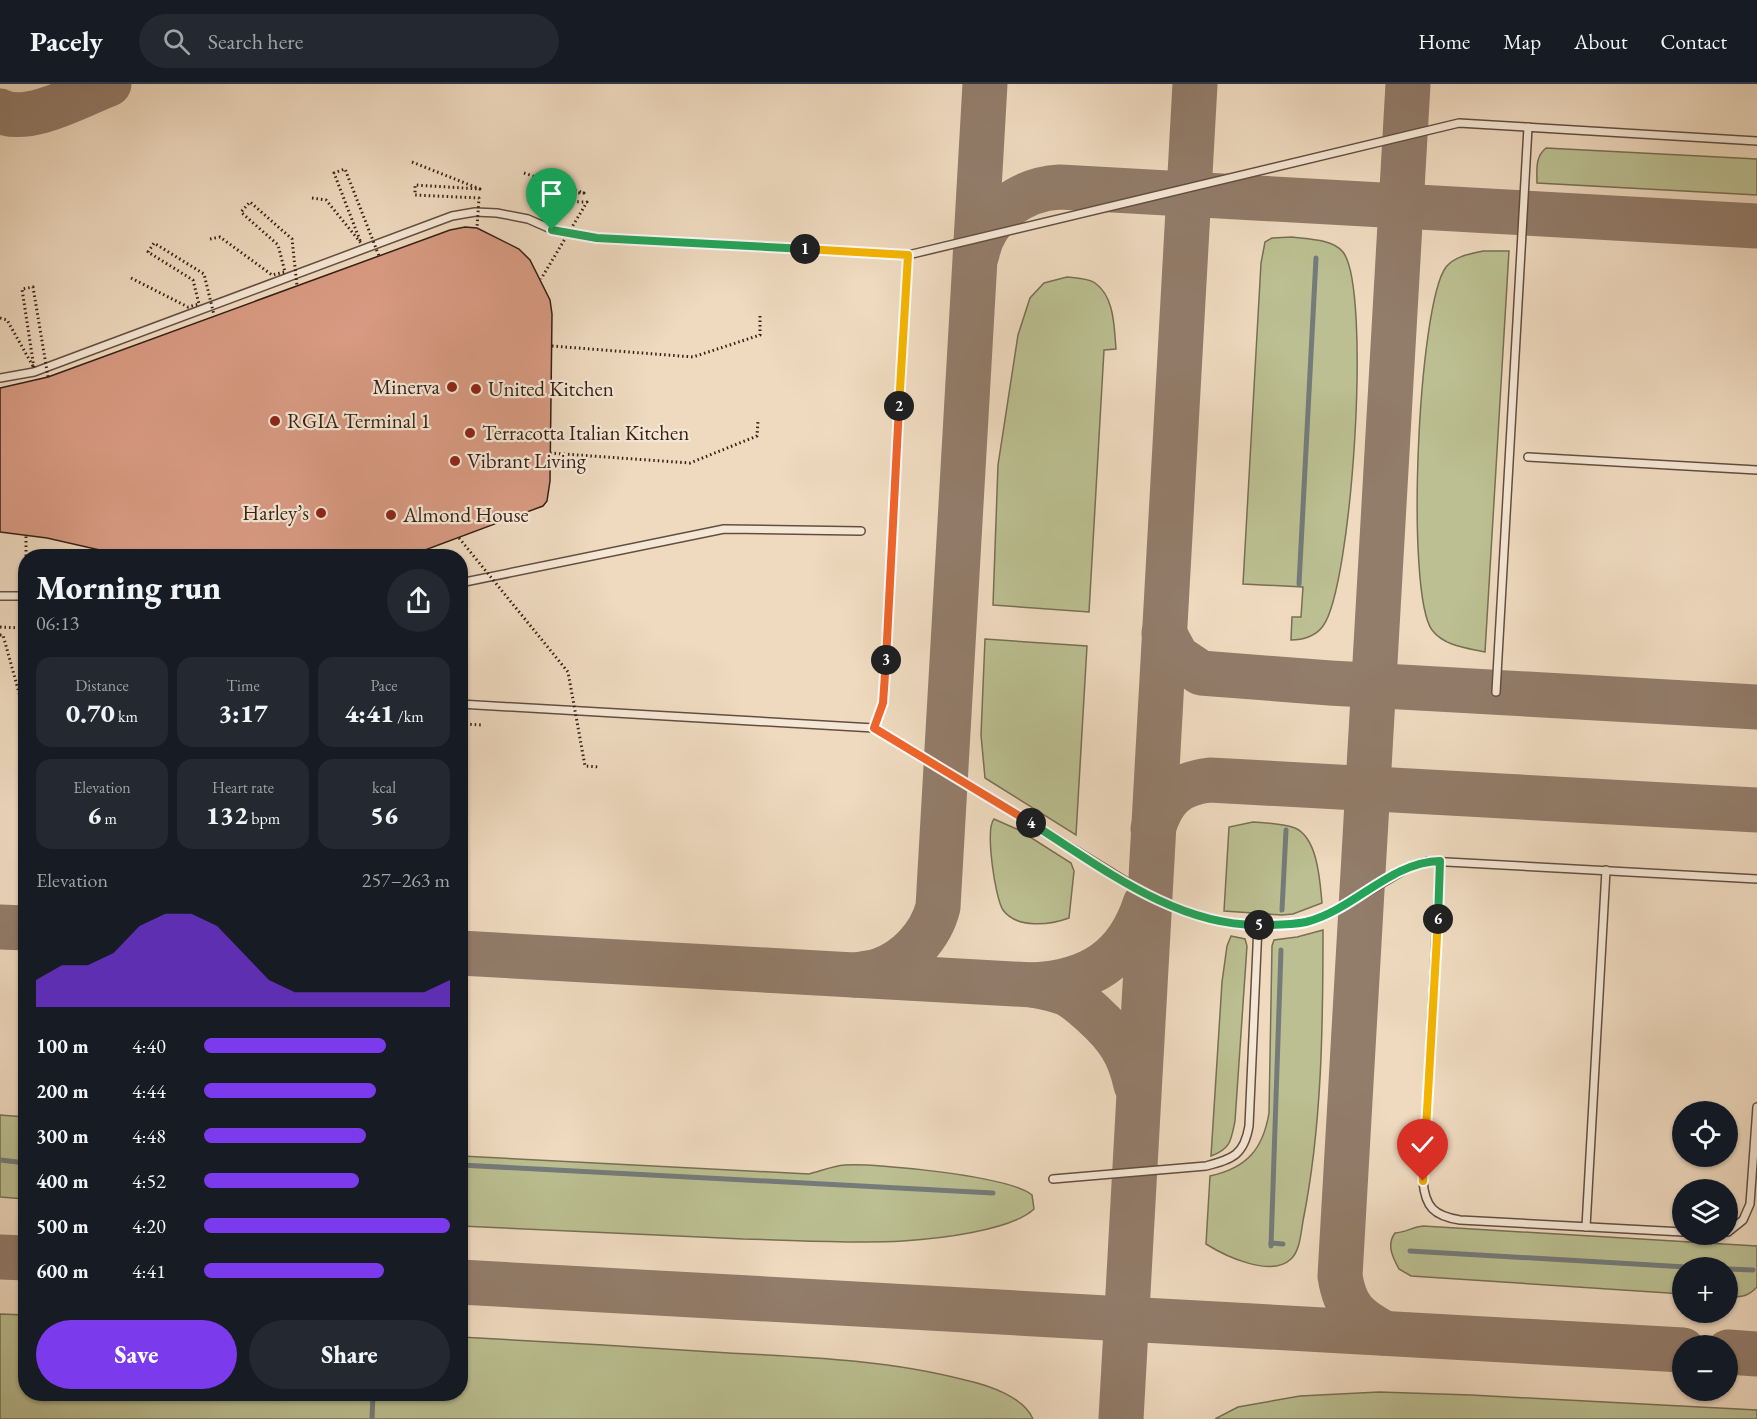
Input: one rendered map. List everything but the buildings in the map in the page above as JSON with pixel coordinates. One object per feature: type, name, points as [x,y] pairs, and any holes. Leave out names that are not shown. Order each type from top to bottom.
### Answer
[{"type":"lane","points":[[0,378],[34,372],[452,216],[475,212],[497,213],[528,219],[552,230],[597,238],[908,255],[1460,123],[1757,141]]},
{"type":"lane","points":[[1496,692],[1528,127]]},
{"type":"lane","points":[[874,728],[883,703],[908,255]]},
{"type":"lane","points":[[1528,457],[1757,470]]},
{"type":"lane","points":[[468,581],[724,529],[861,531]]},
{"type":"lane","points":[[0,596],[18,596]]},
{"type":"lane","points":[[468,704],[874,728],[1148,895],[1176,908],[1222,923],[1258,925],[1306,922],[1328,913],[1414,865],[1440,861],[1757,879]]},
{"type":"lane","points":[[1440,861],[1423,1181],[1427,1202],[1433,1210],[1447,1218],[1672,1231]]},
{"type":"lane","points":[[1586,1227],[1606,870]]},
{"type":"lane","points":[[1053,1179],[1206,1167],[1229,1160],[1240,1151],[1247,1141],[1249,1126],[1258,925]]},
{"type":"lane","points":[[1738,1224],[1743,1220],[1750,1204],[1757,1107]]},
{"type":"path","points":[[412,162],[480,189],[416,185],[415,195],[479,198],[477,228]]},
{"type":"path","points":[[312,198],[326,200],[361,243],[334,173],[345,169],[379,256]]},
{"type":"path","points":[[524,173],[584,193],[529,192],[529,201],[587,202],[541,279]]},
{"type":"path","points":[[210,239],[220,237],[272,275],[285,272],[278,244],[241,212],[250,202],[292,239],[297,286]]},
{"type":"path","points":[[131,278],[188,307],[199,304],[193,280],[148,252],[154,243],[204,274],[214,315]]},
{"type":"path","points":[[0,318],[7,321],[33,368],[22,289],[33,287],[48,376]]},
{"type":"path","points":[[552,346],[693,357],[760,335],[760,314]]},
{"type":"path","points":[[550,453],[690,463],[757,436],[758,422]]},
{"type":"path","points":[[26,535],[26,549]]},
{"type":"path","points":[[459,538],[468,549]]},
{"type":"path","points":[[468,549],[568,672],[585,766],[599,767]]},
{"type":"path","points":[[0,627],[18,628]]},
{"type":"path","points":[[0,635],[3,635],[18,689]]},
{"type":"path","points":[[468,724],[482,725]]},
{"type":"green space","points":[[1546,148],[1757,159],[1757,195],[1537,183],[1538,159]]},
{"type":"green space","points":[[1292,237],[1333,244],[1343,252],[1352,277],[1357,376],[1350,500],[1333,600],[1323,626],[1317,632],[1309,637],[1291,640],[1292,617],[1301,617],[1303,587],[1243,584],[1261,263],[1265,242],[1272,238]]},
{"type":"green space","points":[[1483,251],[1509,251],[1485,652],[1449,643],[1432,630],[1424,605],[1419,563],[1417,509],[1422,388],[1428,334],[1436,292],[1446,267],[1450,263],[1463,256]]},
{"type":"green space","points":[[1067,277],[1089,280],[1102,289],[1110,304],[1116,349],[1104,350],[1089,612],[993,605],[998,465],[1018,335],[1030,298],[1044,283]]},
{"type":"green space","points":[[985,639],[1087,646],[1076,835],[985,778],[981,735]]},
{"type":"green space","points":[[994,819],[1019,830],[1071,863],[1074,871],[1069,918],[1043,924],[1025,923],[1009,916],[1003,910],[992,864],[990,836]]},
{"type":"green space","points":[[1253,822],[1285,825],[1303,833],[1309,841],[1316,861],[1322,903],[1293,914],[1282,915],[1224,911],[1229,827]]},
{"type":"green space","points":[[1323,930],[1322,1039],[1318,1112],[1301,1236],[1291,1259],[1282,1264],[1260,1266],[1236,1259],[1206,1244],[1210,1176],[1234,1168],[1251,1155],[1266,1126],[1269,1113],[1272,946],[1274,940]]},
{"type":"green space","points":[[1231,936],[1245,939],[1247,946],[1235,1121],[1229,1143],[1223,1150],[1211,1156],[1222,982],[1227,946]]},
{"type":"green space","points":[[0,1115],[18,1116],[18,1198],[0,1197]]},
{"type":"green space","points":[[468,1156],[809,1174],[845,1165],[884,1166],[942,1172],[1019,1188],[1032,1195],[1034,1209],[1023,1217],[991,1228],[934,1238],[883,1242],[743,1239],[468,1226]]},
{"type":"green space","points":[[1416,1227],[1672,1241],[1672,1245],[1757,1246],[1757,1287],[1750,1293],[1738,1297],[1738,1257],[1672,1257],[1672,1293],[1411,1276],[1399,1269],[1393,1256],[1391,1242],[1395,1233]]},
{"type":"green space","points":[[0,1314],[18,1315],[18,1401],[468,1401],[468,1337],[818,1358],[907,1368],[965,1380],[1004,1393],[1022,1404],[1033,1419],[0,1419]]},
{"type":"green space","points":[[1379,1392],[1757,1410],[1757,1419],[1215,1419],[1238,1407],[1300,1396]]},
{"type":"waterway","points":[[1299,584],[1316,258]]},
{"type":"waterway","points":[[1282,910],[1286,830]]},
{"type":"waterway","points":[[1271,1246],[1281,950]]},
{"type":"waterway","points":[[0,1160],[18,1162]]},
{"type":"waterway","points":[[468,1165],[993,1193]]},
{"type":"waterway","points":[[1271,1243],[1283,1244]]},
{"type":"waterway","points":[[1410,1251],[1672,1266]]},
{"type":"waterway","points":[[1738,1269],[1753,1270]]},
{"type":"waterway","points":[[372,1419],[373,1401]]},
{"type":"taxiway","points":[[0,111],[12,114],[39,112],[109,84]]},
{"type":"taxiway","points":[[855,975],[889,967],[908,954],[930,928],[938,907],[985,84]]},
{"type":"taxiway","points":[[1121,1419],[1195,84]]},
{"type":"taxiway","points":[[1384,1333],[1353,1311],[1345,1296],[1340,1276],[1408,84]]},
{"type":"taxiway","points":[[977,254],[988,227],[1007,206],[1032,193],[1060,187],[1757,226]]},
{"type":"taxiway","points":[[1164,633],[1177,657],[1201,673],[1330,683],[1757,707]]},
{"type":"taxiway","points":[[1153,829],[1161,808],[1173,794],[1189,785],[1210,780],[1757,810]]},
{"type":"taxiway","points":[[1136,1085],[1126,1055],[1116,1038],[1102,1023],[1069,995],[1033,985],[1072,979],[1104,964],[1128,939],[1145,904]]},
{"type":"taxiway","points":[[0,927],[18,928]]},
{"type":"taxiway","points":[[468,953],[1033,985]]},
{"type":"taxiway","points":[[0,1257],[18,1258]]},
{"type":"taxiway","points":[[468,1282],[1672,1349]]},
{"type":"taxiway","points":[[1738,1353],[1757,1354]]},
{"type":"place","name":"Minerva","points":[[452,387]]},
{"type":"place","name":"United Kitchen","points":[[476,389]]},
{"type":"place","name":"RGIA Terminal 1","points":[[275,421]]},
{"type":"place","name":"Terracotta Italian Kitchen","points":[[470,433]]},
{"type":"place","name":"Vibrant Living","points":[[455,461]]},
{"type":"place","name":"Harley’s","points":[[321,513]]},
{"type":"place","name":"Almond House","points":[[391,515]]},
{"type":"route","points":[[552,230],[597,238],[908,255],[883,703],[874,728],[1148,895],[1196,916],[1222,923],[1281,925],[1306,922],[1328,913],[1414,865],[1428,861],[1440,861],[1423,1181]]}]
